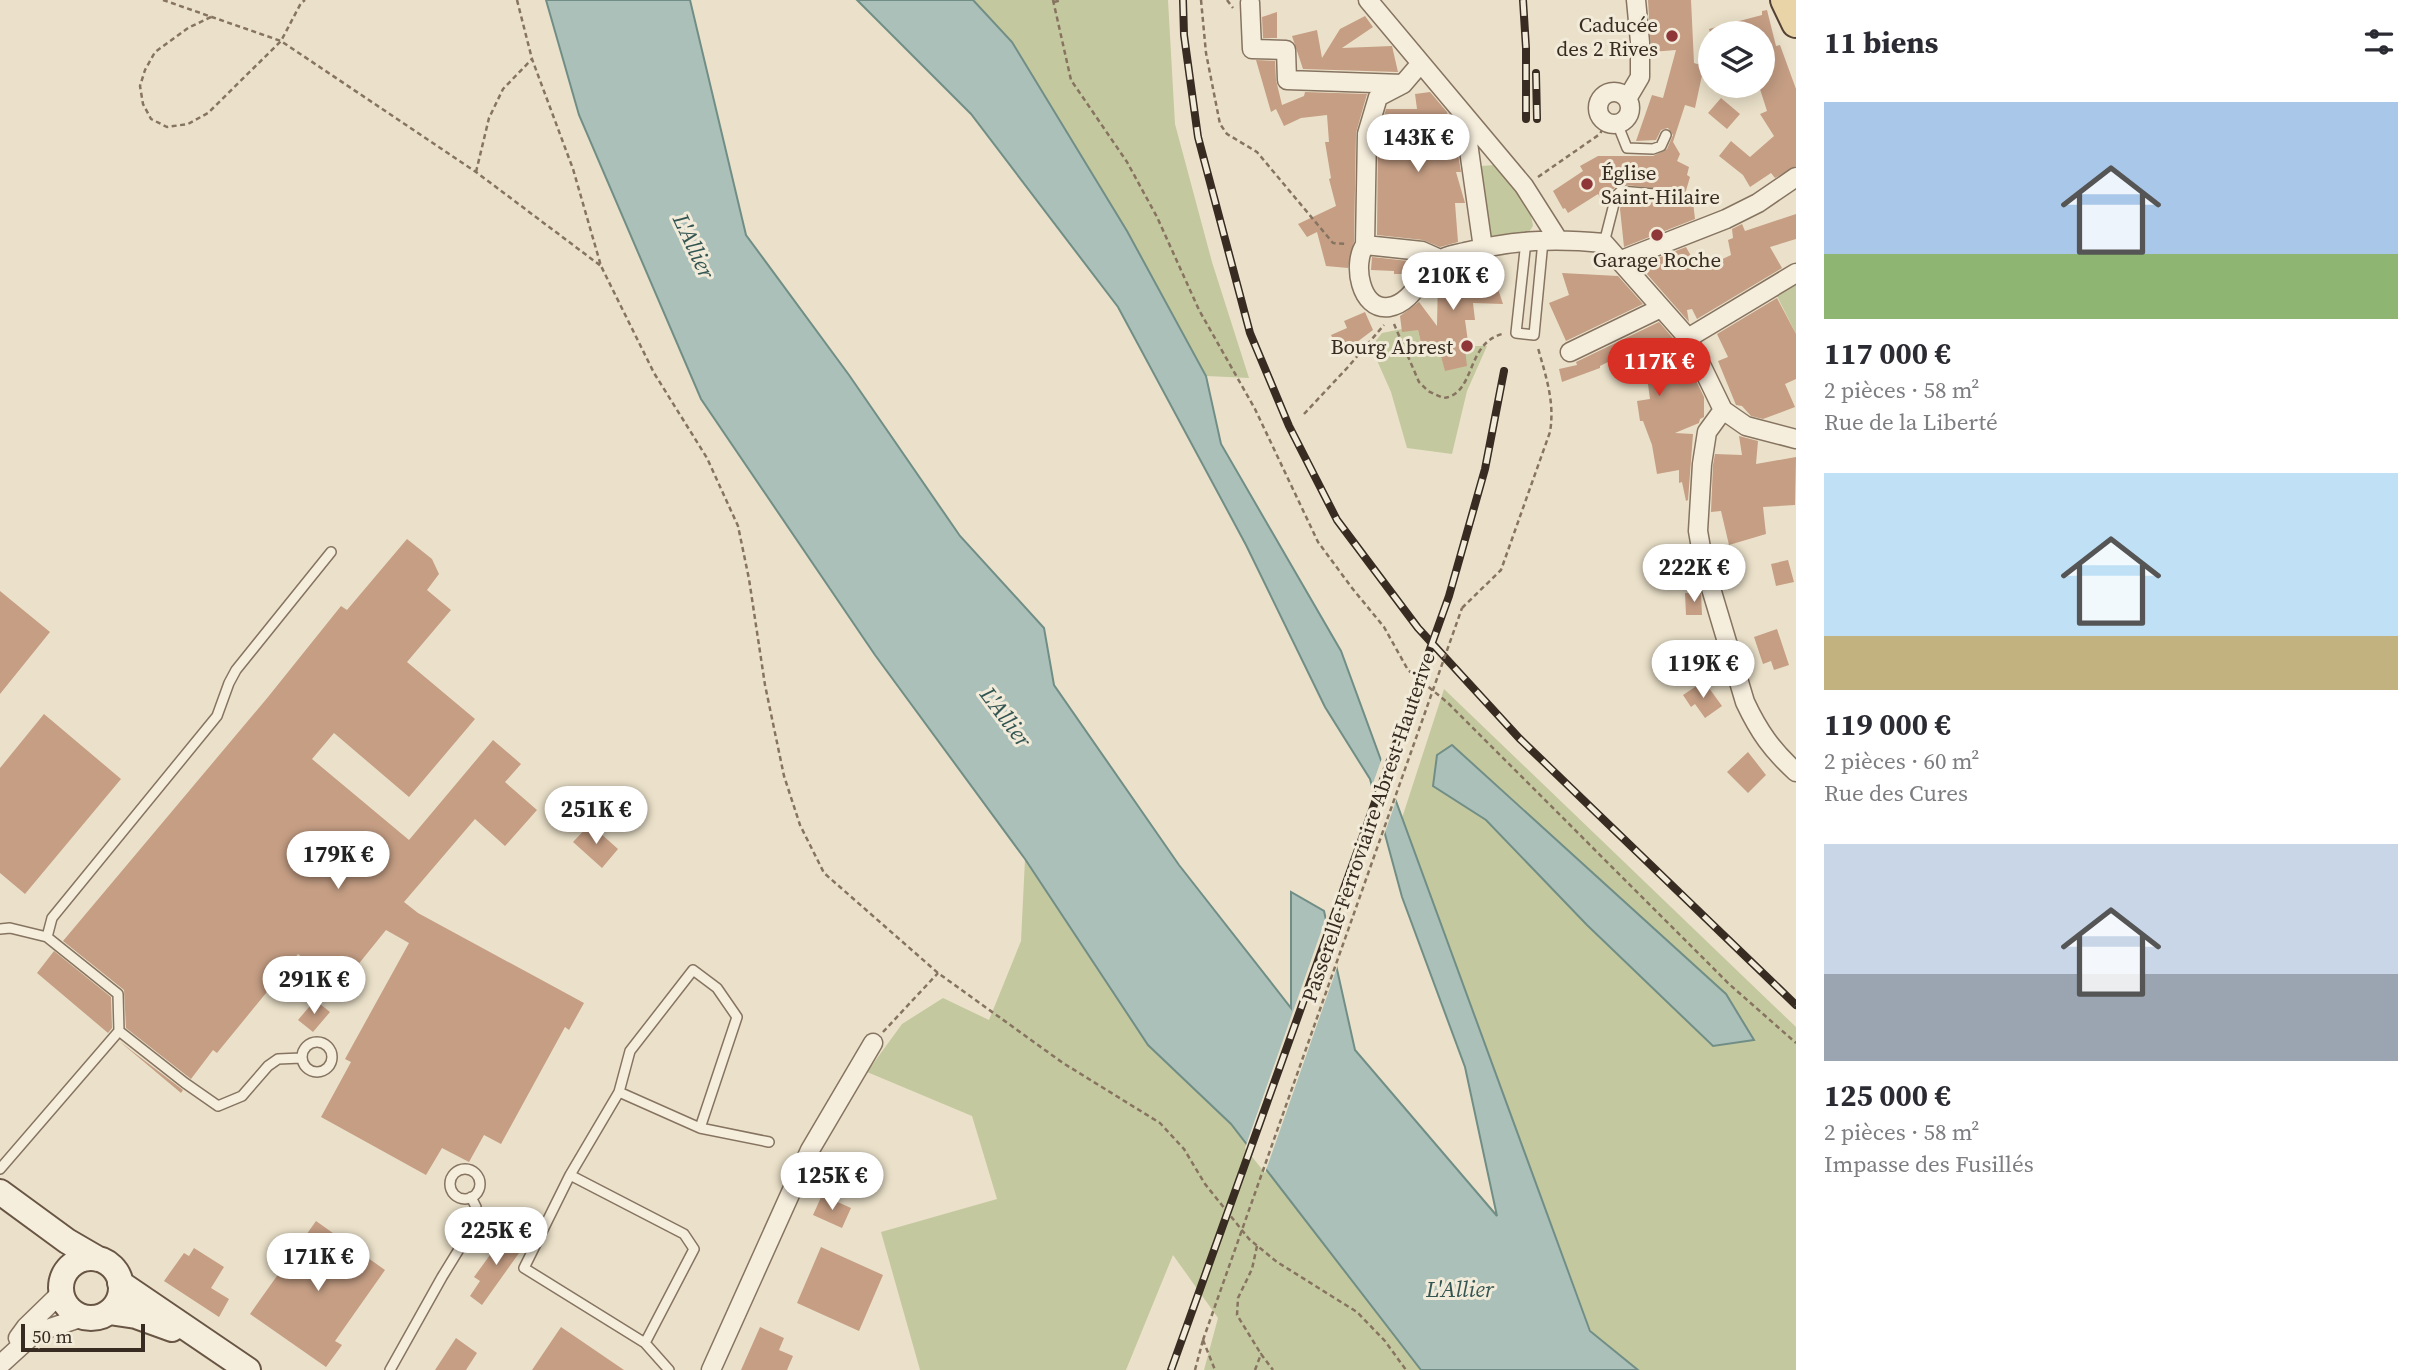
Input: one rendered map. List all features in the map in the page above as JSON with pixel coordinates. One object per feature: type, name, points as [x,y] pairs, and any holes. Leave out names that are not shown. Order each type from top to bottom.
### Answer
[{"type":"main road","points":[[1785,0],[1796,23]]},
{"type":"main road","points":[[219,1356],[120,1283],[113,1268],[67,1241],[0,1192],[33,1224],[54,1253],[69,1308],[83,1317],[94,1318],[109,1312],[136,1316],[248,1370]]},
{"type":"main road","points":[[62,1288],[71,1266],[79,1261],[98,1259]]},
{"type":"main road","points":[[109,1312],[119,1299],[120,1283]]},
{"type":"street","points":[[1368,0],[1524,186],[1542,240]]},
{"type":"street","points":[[1636,0],[1640,42],[1640,77],[1627,99],[1626,118],[1612,123],[1600,116],[1598,106],[1606,94],[1629,78],[1640,42]]},
{"type":"street","points":[[1250,2],[1252,49],[1286,50],[1287,80],[1404,84]]},
{"type":"street","points":[[1421,63],[1404,84],[1378,97],[1367,134],[1365,245],[1361,250],[1359,268],[1360,285],[1368,298],[1377,305],[1388,307],[1398,303],[1414,290],[1440,259],[1483,248],[1542,240],[1604,243],[1688,338],[1723,410],[1746,426],[1796,439]]},
{"type":"street","points":[[1606,94],[1615,92],[1627,99]]},
{"type":"street","points":[[1464,115],[1483,248]]},
{"type":"street","points":[[1619,261],[1726,219],[1758,203],[1796,177]]},
{"type":"street","points":[[1365,245],[1422,251],[1440,259]]},
{"type":"street","points":[[1688,338],[1796,273]]},
{"type":"street","points":[[1570,352],[1661,309]]},
{"type":"street","points":[[1723,410],[1707,432],[1702,464],[1698,531],[1704,565],[1745,702],[1772,750],[1796,772]]},
{"type":"street","points":[[711,1370],[810,1150],[873,1043]]},
{"type":"street","points":[[0,1363],[26,1327],[62,1288]]},
{"type":"street","points":[[0,1363],[35,1334],[83,1317]]},
{"type":"lane","points":[[1612,123],[1627,148],[1653,149],[1661,146],[1666,135]]},
{"type":"lane","points":[[1604,243],[1616,196],[1622,191],[1654,194]]},
{"type":"lane","points":[[1542,240],[1534,335],[1516,333],[1542,240]]},
{"type":"lane","points":[[47,937],[52,918],[217,716],[236,670],[331,552]]},
{"type":"lane","points":[[0,929],[10,928],[47,937],[118,994],[119,1031],[0,1169]]},
{"type":"lane","points":[[669,1370],[645,1343],[524,1268],[570,1175],[619,1092],[630,1051],[693,970],[717,988],[737,1017],[700,1128]]},
{"type":"lane","points":[[119,1031],[218,1106],[242,1096],[268,1066],[278,1059],[301,1058]]},
{"type":"lane","points":[[619,1092],[700,1128],[769,1142]]},
{"type":"lane","points":[[570,1175],[684,1234],[694,1249],[645,1343]]},
{"type":"lane","points":[[390,1370],[442,1277],[478,1220],[471,1198]]},
{"type":"path","points":[[163,0],[281,41],[476,172],[601,266]]},
{"type":"path","points":[[211,17],[188,27],[156,52],[150,61],[140,86],[142,104],[151,119],[167,127],[188,124],[208,113],[281,41],[301,2],[305,0]]},
{"type":"path","points":[[517,0],[532,59],[573,169],[601,266],[654,373],[707,458],[738,526],[765,685],[784,776],[800,825],[824,873],[938,973],[1063,1063],[1160,1123],[1184,1149],[1205,1184],[1249,1239],[1278,1262],[1357,1312],[1385,1341],[1406,1370]]},
{"type":"path","points":[[1062,0],[1053,1],[1071,80],[1127,162],[1157,217],[1199,310],[1255,410],[1318,542],[1384,627],[1408,670],[1448,703],[1729,984],[1796,1043]]},
{"type":"path","points":[[1201,0],[1206,53],[1220,124],[1227,134],[1257,152],[1333,243],[1365,245]]},
{"type":"path","points":[[476,172],[489,118],[503,89],[532,59]]},
{"type":"path","points":[[1524,186],[1612,123]]},
{"type":"path","points":[[1304,414],[1390,318],[1399,331],[1419,382],[1428,391],[1443,398],[1454,395],[1462,388],[1483,345],[1500,334],[1516,333]]},
{"type":"path","name":"Passerelle Ferroviaire Abrest-Hauterive","points":[[1195,1370],[1203,1340],[1462,608],[1501,570],[1549,432],[1551,398],[1534,335]]},
{"type":"path","points":[[873,1043],[938,973]]},
{"type":"path","points":[[1257,1246],[1252,1269],[1238,1298],[1237,1315],[1273,1370]]},
{"type":"path","points":[[1203,1340],[1215,1370]]},
{"type":"path","points":[[1255,1370],[1261,1353]]},
{"type":"green space","points":[[973,0],[1168,0],[1175,124],[1212,262],[1249,378],[1206,376],[1127,231],[1012,42]]},
{"type":"green space","points":[[1495,165],[1528,209],[1533,226],[1527,235],[1490,238],[1481,166]]},
{"type":"green space","points":[[1796,281],[1796,334],[1777,296]]},
{"type":"green space","points":[[1402,329],[1418,330],[1422,347],[1438,346],[1445,370],[1470,346],[1487,346],[1467,391],[1452,454],[1407,448],[1391,392],[1371,347],[1382,333]]},
{"type":"green space","points":[[1444,689],[1796,1027],[1796,1370],[1638,1370],[1591,1331],[1402,818]]},
{"type":"green space","points":[[1025,859],[1148,1045],[1231,1124],[1421,1370],[1204,1370],[1218,1318],[1173,1255],[1126,1370],[920,1370],[881,1232],[997,1199],[972,1116],[867,1072],[902,1024],[943,998],[989,1020],[1021,941]]},
{"type":"water","name":"L'Allier","points":[[546,0],[690,0],[746,235],[849,375],[960,536],[1044,628],[1054,685],[1179,865],[1291,1008],[1291,892],[1324,911],[1355,1050],[1497,1216],[1465,1067],[1402,897],[1370,779],[1325,707],[1246,545],[1118,307],[971,114],[857,0],[973,0],[1012,42],[1127,231],[1206,376],[1221,444],[1341,651],[1590,1331],[1638,1370],[1421,1370],[1231,1124],[1148,1045],[1025,859],[875,655],[701,399],[579,115]]},
{"type":"water","points":[[1452,745],[1726,994],[1754,1040],[1713,1046],[1587,925],[1486,820],[1433,786],[1437,755]]},
{"type":"pier","points":[[1383,755],[1398,795],[1383,838],[1370,792]]},
{"type":"pier","points":[[1328,912],[1339,962],[1265,1173],[1245,1148]]},
{"type":"building","points":[[1648,0],[1691,0],[1694,63],[1698,64],[1698,94],[1695,108],[1685,105],[1673,142],[1680,154],[1677,161],[1689,167],[1687,175],[1690,177],[1683,201],[1693,202],[1695,219],[1624,247],[1620,209],[1622,200],[1656,201],[1661,195],[1659,189],[1619,184],[1602,200],[1598,194],[1568,213],[1553,191],[1583,171],[1580,166],[1598,156],[1653,156],[1667,149],[1673,135],[1668,128],[1661,130],[1656,140],[1636,141],[1652,95],[1663,98],[1676,50],[1651,52]]},
{"type":"building","points":[[1767,10],[1770,21],[1739,21],[1762,15],[1762,11]]},
{"type":"building","points":[[1277,12],[1277,38],[1263,38],[1262,17]]},
{"type":"building","points":[[1365,16],[1373,27],[1342,48],[1392,46],[1398,72],[1303,69],[1292,36],[1317,30],[1322,58],[1340,29]]},
{"type":"building","points":[[1775,42],[1776,46],[1780,45],[1796,89],[1796,166],[1775,178],[1771,173],[1750,187],[1743,175],[1719,156],[1731,141],[1750,157],[1774,136],[1760,114],[1767,111],[1763,98],[1775,98]]},
{"type":"building","points":[[1256,60],[1275,61],[1282,105],[1304,96],[1305,92],[1367,94],[1356,133],[1354,242],[1348,268],[1326,266],[1317,232],[1307,237],[1298,224],[1336,206],[1329,179],[1325,142],[1329,142],[1327,115],[1301,118],[1284,126],[1276,109],[1271,112]]},
{"type":"building","points":[[1430,92],[1447,112],[1461,172],[1456,172],[1465,203],[1455,203],[1458,242],[1440,247],[1423,240],[1377,235],[1378,136],[1386,109],[1417,109],[1415,94]]},
{"type":"building","points":[[1721,98],[1740,114],[1727,129],[1708,113]]},
{"type":"building","points":[[1796,214],[1796,239],[1770,247],[1782,268],[1697,319],[1692,309],[1687,310],[1689,322],[1639,265],[1686,247],[1699,270],[1731,255],[1728,240],[1733,238],[1732,229],[1742,224],[1745,231]]},
{"type":"building","points":[[1372,257],[1418,262],[1418,267],[1412,274],[1371,270]]},
{"type":"building","points":[[1483,260],[1489,281],[1495,280],[1503,304],[1473,303],[1475,320],[1465,320],[1469,349],[1465,350],[1467,366],[1445,371],[1438,346],[1422,347],[1418,330],[1402,332],[1400,316],[1419,302],[1437,326],[1438,277],[1450,267]]},
{"type":"building","points":[[1562,273],[1618,276],[1643,304],[1566,341],[1549,303],[1569,295]]},
{"type":"building","points":[[1777,298],[1796,334],[1796,379],[1785,384],[1795,407],[1763,419],[1751,416],[1742,406],[1736,405],[1718,361],[1728,357],[1717,334]]},
{"type":"building","points":[[1365,312],[1373,330],[1341,354],[1331,335],[1347,328],[1344,321]]},
{"type":"building","points":[[1659,322],[1678,344],[1704,397],[1704,417],[1699,423],[1675,433],[1693,434],[1686,501],[1682,482],[1679,483],[1679,470],[1657,474],[1652,445],[1643,421],[1640,421],[1637,401],[1650,399],[1647,377],[1667,372],[1663,345],[1630,355],[1628,352],[1600,368],[1562,382],[1559,369],[1577,365],[1576,362]]},
{"type":"building","points":[[1739,436],[1758,441],[1756,464],[1796,457],[1795,505],[1763,507],[1766,534],[1729,545],[1721,511],[1711,512],[1713,465],[1715,454],[1742,455]]},
{"type":"building","points":[[407,539],[432,559],[439,574],[427,590],[451,610],[407,662],[475,719],[409,797],[334,733],[312,759],[409,840],[493,740],[521,764],[505,782],[537,810],[505,846],[475,819],[404,902],[418,913],[584,1003],[569,1030],[565,1027],[501,1144],[484,1135],[469,1162],[442,1148],[426,1175],[321,1117],[351,1062],[345,1059],[409,943],[386,930],[340,987],[298,954],[217,1053],[213,1050],[191,1079],[126,1028],[124,990],[63,941],[341,606],[347,610]]},
{"type":"building","points":[[1788,560],[1794,582],[1776,586],[1771,564]]},
{"type":"building","points":[[0,591],[50,632],[0,694]]},
{"type":"building","points":[[1685,593],[1701,593],[1702,615],[1686,615]]},
{"type":"building","points":[[1777,629],[1789,665],[1774,670],[1771,661],[1763,664],[1754,637]]},
{"type":"building","points":[[1701,683],[1707,690],[1709,688],[1722,706],[1705,718],[1695,704],[1691,707],[1683,695]]},
{"type":"building","points":[[44,714],[121,779],[25,894],[0,873],[0,768]]},
{"type":"building","points":[[1748,752],[1766,775],[1748,793],[1727,772]]},
{"type":"building","points":[[590,824],[618,849],[602,868],[573,842]]},
{"type":"building","points":[[54,951],[111,997],[112,1028],[108,1033],[37,973]]},
{"type":"building","points":[[315,1000],[330,1012],[313,1032],[298,1020]]},
{"type":"building","points":[[119,1041],[183,1090],[181,1093]]},
{"type":"building","points":[[822,1195],[851,1208],[842,1228],[813,1215]]},
{"type":"building","points":[[316,1221],[385,1270],[335,1341],[342,1345],[326,1367],[250,1314]]},
{"type":"building","points":[[506,1233],[524,1246],[482,1305],[470,1296],[480,1281],[474,1277]]},
{"type":"building","points":[[821,1247],[883,1275],[859,1331],[797,1303]]},
{"type":"building","points":[[194,1248],[224,1267],[211,1288],[229,1299],[219,1317],[164,1281],[184,1253],[189,1256]]},
{"type":"building","points":[[561,1327],[624,1370],[532,1370]]},
{"type":"building","points":[[760,1327],[784,1338],[779,1350],[793,1356],[787,1370],[741,1370]]},
{"type":"building","points":[[456,1338],[477,1353],[466,1370],[435,1370]]},
{"type":"railway","points":[[1183,0],[1184,35],[1198,137],[1250,333],[1289,426],[1337,520],[1418,628],[1519,738],[1796,1005]]},
{"type":"railway","points":[[1523,0],[1526,119]]},
{"type":"railway","points":[[1536,73],[1537,119]]},
{"type":"railway","points":[[1171,1370],[1449,596],[1485,469],[1504,371]]},
{"type":"place","name":"Caducée des 2 Rives","points":[[1672,36]]},
{"type":"place","name":"Église Saint-Hilaire","points":[[1587,184]]},
{"type":"place","name":"Garage Roche","points":[[1657,235]]},
{"type":"place","name":"Bourg Abrest","points":[[1467,346]]}]
